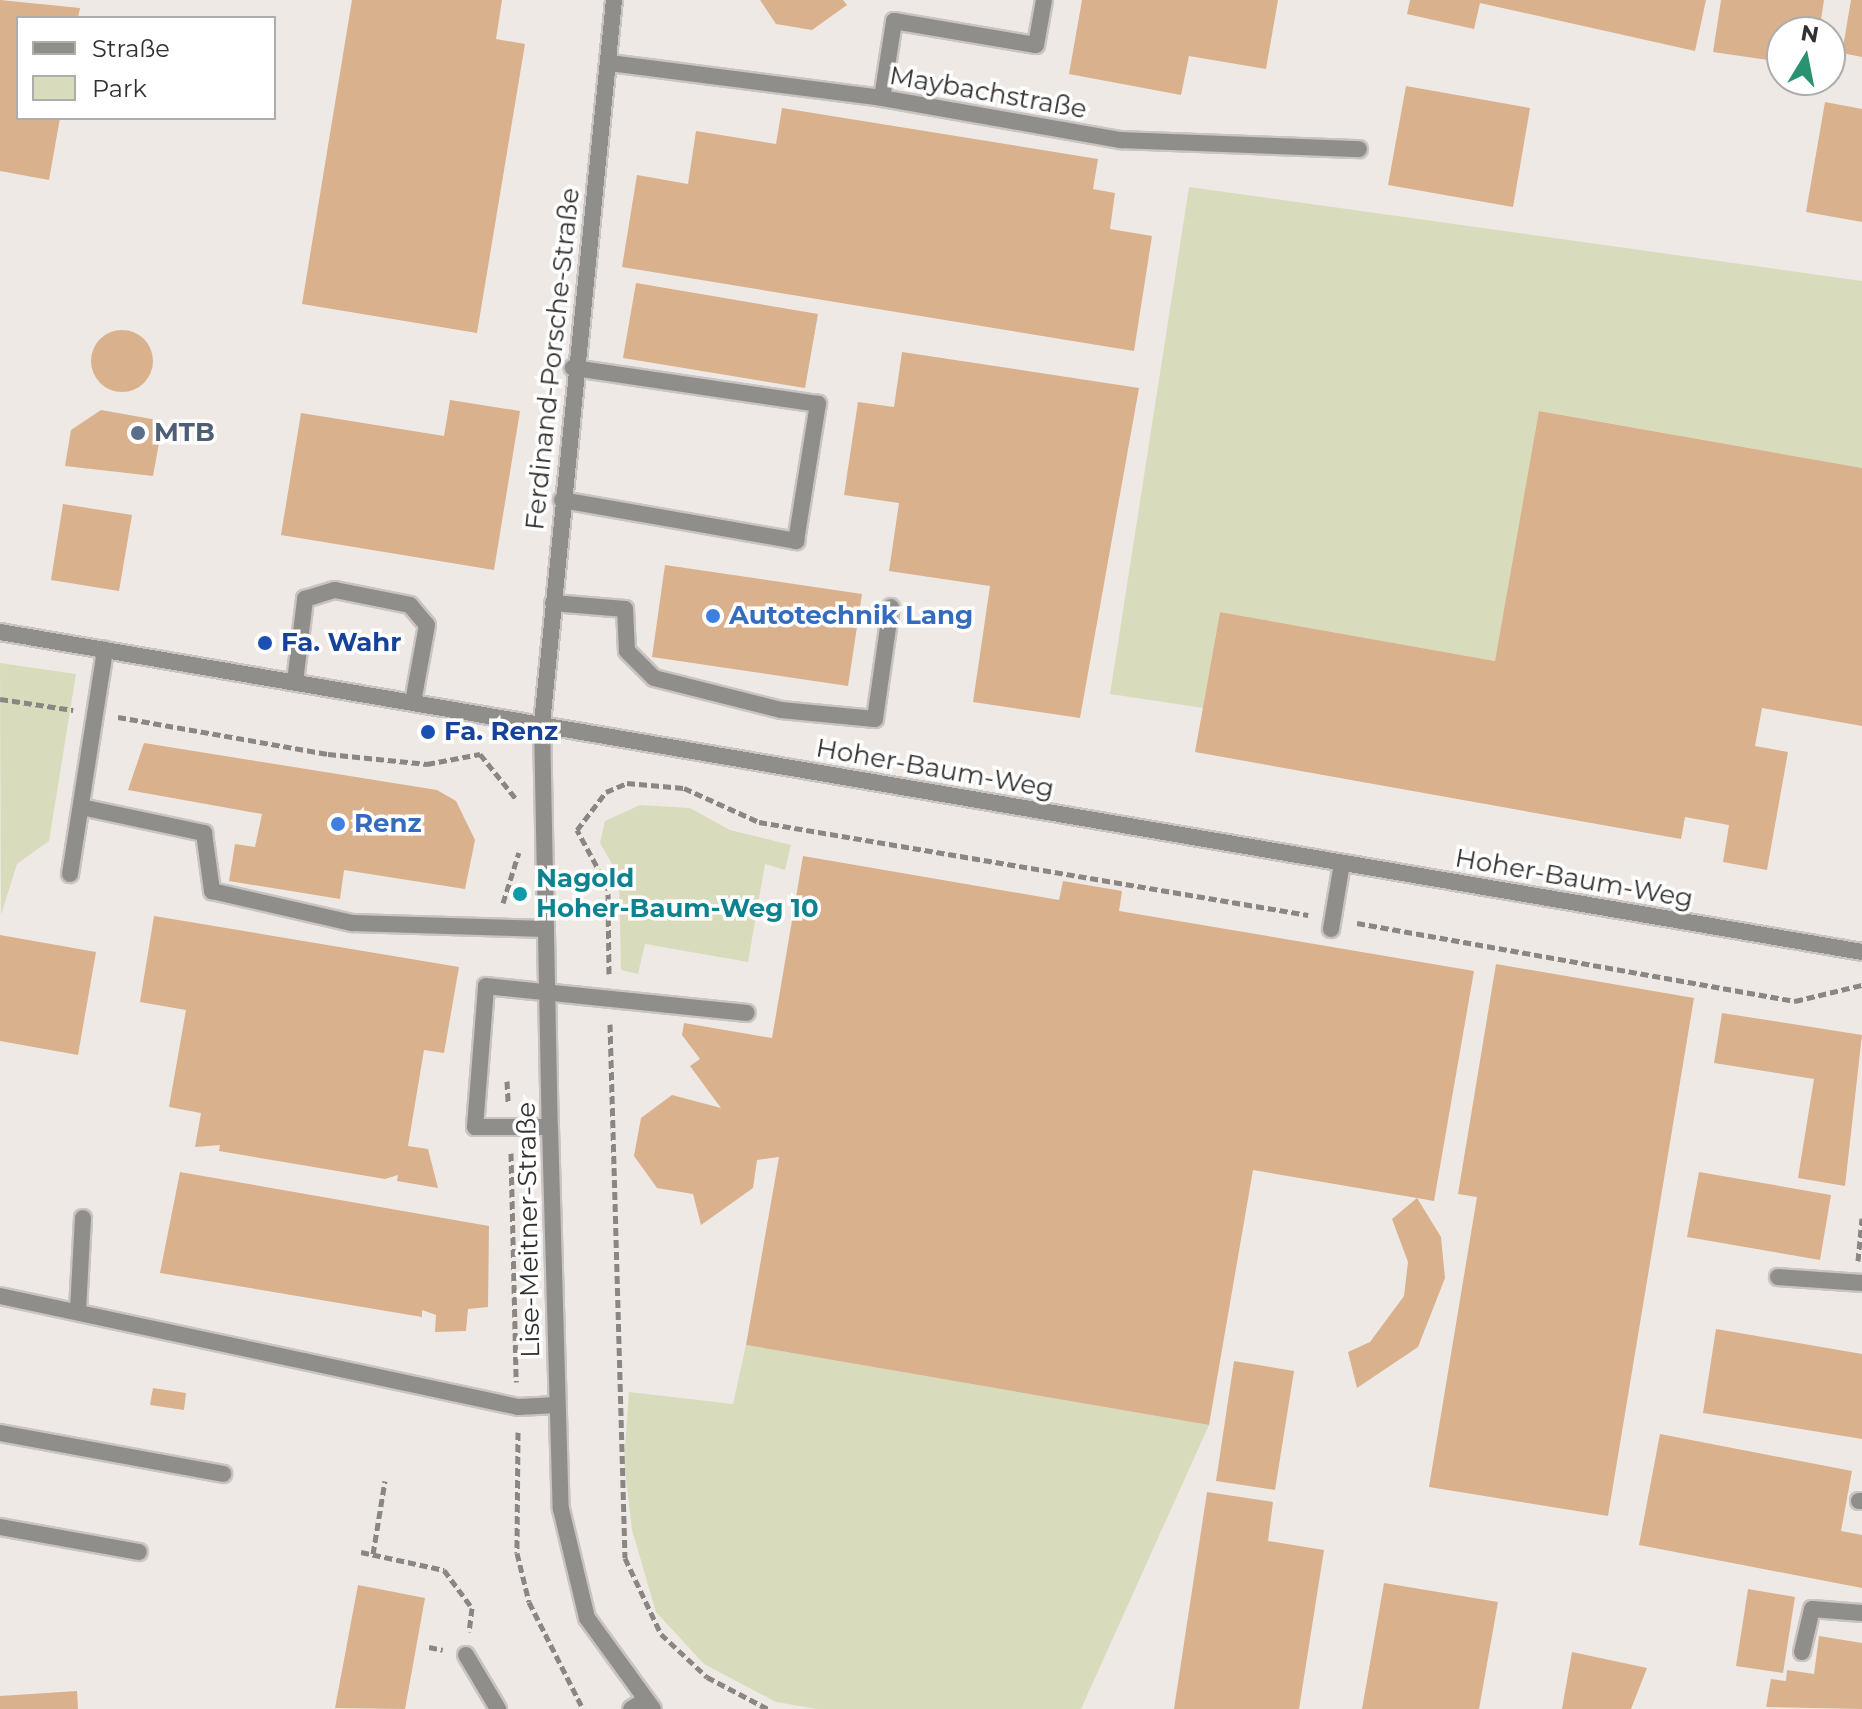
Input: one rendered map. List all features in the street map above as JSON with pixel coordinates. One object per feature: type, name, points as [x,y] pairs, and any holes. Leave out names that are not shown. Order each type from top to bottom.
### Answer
[{"type":"street","name":"Ferdinand-Porsche-Straße","points":[[542,724],[573,368],[610,63],[614,0]]},
{"type":"street","points":[[882,98],[894,21],[1036,45],[1044,0]]},
{"type":"street","name":"Maybachstraße","points":[[610,63],[882,98],[1121,140],[1359,149]]},
{"type":"street","points":[[562,500],[796,541],[818,404],[573,368]]},
{"type":"street","points":[[295,682],[305,599],[335,590],[410,605],[427,625],[413,702]]},
{"type":"street","points":[[553,603],[625,609],[627,651],[654,678],[781,710],[875,719],[891,607]]},
{"type":"street","name":"Hoher-Baum-Weg","points":[[0,632],[1862,952]]},
{"type":"street","points":[[70,874],[86,808],[105,650]]},
{"type":"street","name":"Lise-Meitner-Straße","points":[[542,724],[561,1509],[587,1618],[642,1707]]},
{"type":"street","points":[[86,808],[204,833],[212,891],[352,923],[505,933],[546,929]]},
{"type":"street","points":[[1332,924],[1342,863]]},
{"type":"street","points":[[550,1127],[510,1124],[475,1127],[486,986],[547,987],[609,993],[747,1013]]},
{"type":"street","points":[[78,1310],[83,1218]]},
{"type":"street","points":[[1778,1277],[1860,1282]]},
{"type":"street","points":[[0,1296],[78,1310],[518,1407],[557,1405]]},
{"type":"street","points":[[0,1433],[223,1474]]},
{"type":"street","points":[[0,1527],[139,1552]]},
{"type":"street","points":[[1802,1652],[1812,1609],[1862,1613]]},
{"type":"street","points":[[466,1655],[498,1709]]},
{"type":"path","points":[[0,699],[328,754],[427,764],[480,754],[510,785],[522,812]]},
{"type":"path","points":[[768,1709],[707,1677],[661,1634],[625,1558],[608,887],[577,830],[606,792],[627,783],[671,784],[759,822],[1332,924],[1795,1001],[1862,985]]},
{"type":"path","points":[[505,933],[505,880],[522,844]]},
{"type":"path","points":[[507,1070],[518,1407],[517,1553],[529,1602],[583,1709]]},
{"type":"path","points":[[1860,1282],[1862,1218]]},
{"type":"path","points":[[373,1554],[385,1481]]},
{"type":"path","points":[[361,1552],[444,1570],[472,1608],[466,1655]]},
{"type":"green space","points":[[1189,187],[1862,281],[1862,468],[1540,411],[1495,661],[1220,612],[1203,708],[1110,694]]},
{"type":"green space","points":[[0,663],[76,674],[49,841],[17,864],[1,915]]},
{"type":"green space","points":[[640,805],[690,808],[730,830],[791,845],[785,870],[765,864],[748,962],[645,944],[638,974],[621,970],[619,876],[600,843],[605,821]]},
{"type":"green space","points":[[746,1345],[1209,1425],[1081,1709],[817,1709],[776,1702],[704,1664],[656,1612],[632,1530],[624,1461],[629,1392],[733,1404]]},
{"type":"building","points":[[0,0],[80,8],[78,16],[16,16],[16,120],[60,120],[49,180],[0,171]]},
{"type":"building","points":[[352,0],[502,0],[496,39],[525,44],[477,333],[302,304]]},
{"type":"building","points":[[760,0],[843,0],[847,5],[812,30],[776,24]]},
{"type":"building","points":[[1082,0],[1278,0],[1266,69],[1189,56],[1181,95],[1069,74]]},
{"type":"building","points":[[1410,0],[1706,0],[1695,51],[1480,3],[1474,29],[1407,14]]},
{"type":"building","points":[[1721,0],[1824,0],[1822,16],[1766,16],[1766,60],[1713,52]]},
{"type":"building","points":[[1851,0],[1862,0],[1862,57],[1846,54]]},
{"type":"building","points":[[1406,86],[1530,108],[1513,207],[1388,185]]},
{"type":"building","points":[[1825,102],[1862,109],[1862,222],[1806,212]]},
{"type":"building","points":[[782,108],[1098,159],[1093,189],[1115,193],[1110,229],[1152,236],[1134,351],[622,267],[637,175],[688,184],[696,131],[776,144]]},
{"type":"building","points":[[636,283],[818,314],[805,388],[623,358]]},
{"type":"building","points":[[122,330],[134,332],[144,339],[151,349],[151,373],[144,383],[134,390],[122,392],[110,390],[100,383],[93,373],[91,361],[93,349],[100,339],[110,332]]},
{"type":"building","points":[[902,352],[1139,388],[1080,718],[973,702],[990,586],[889,571],[899,503],[844,495],[858,402],[894,407]]},
{"type":"building","points":[[450,400],[520,411],[494,570],[281,535],[301,413],[444,436]]},
{"type":"building","points":[[101,410],[163,421],[153,476],[65,466],[71,430]]},
{"type":"building","points":[[1539,411],[1862,468],[1862,726],[1762,708],[1755,746],[1788,752],[1767,870],[1723,862],[1729,825],[1685,817],[1681,839],[1195,752],[1220,612],[1495,661]]},
{"type":"building","points":[[63,504],[132,515],[119,591],[51,580]]},
{"type":"building","points":[[665,565],[862,594],[848,686],[652,657]]},
{"type":"building","points":[[144,743],[437,790],[456,801],[475,840],[465,889],[344,870],[340,899],[229,881],[235,844],[255,847],[262,814],[128,790]]},
{"type":"building","points":[[803,856],[1059,900],[1063,881],[1122,891],[1119,911],[1474,971],[1434,1201],[1253,1170],[1209,1425],[746,1345],[779,1157],[757,1160],[753,1188],[701,1225],[693,1194],[657,1188],[634,1156],[641,1118],[672,1095],[721,1108],[690,1066],[700,1059],[682,1035],[684,1023],[772,1038]]},
{"type":"building","name":"Nagold Hoher-Baum-Weg 10","points":[[526,885],[526,901],[514,901],[514,886]]},
{"type":"building","points":[[154,916],[459,967],[444,1053],[424,1050],[408,1146],[428,1149],[438,1188],[397,1181],[398,1175],[385,1179],[219,1151],[220,1145],[195,1147],[201,1113],[169,1107],[186,1010],[140,1002]]},
{"type":"building","points":[[0,935],[96,952],[78,1055],[0,1041]]},
{"type":"building","points":[[1496,964],[1694,998],[1608,1516],[1429,1487],[1477,1197],[1458,1194]]},
{"type":"building","points":[[1722,1013],[1862,1035],[1845,1186],[1798,1178],[1814,1079],[1714,1063]]},
{"type":"building","points":[[180,1172],[489,1226],[488,1307],[468,1309],[466,1331],[435,1332],[436,1315],[422,1310],[422,1317],[160,1273]]},
{"type":"building","points":[[1699,1172],[1831,1195],[1820,1260],[1687,1237]]},
{"type":"building","points":[[1417,1198],[1441,1237],[1445,1278],[1418,1347],[1357,1388],[1348,1352],[1370,1342],[1404,1296],[1408,1262],[1392,1219]]},
{"type":"building","points":[[1716,1329],[1862,1354],[1862,1439],[1703,1413]]},
{"type":"building","points":[[1234,1361],[1294,1371],[1275,1490],[1216,1481]]},
{"type":"building","points":[[153,1388],[186,1393],[184,1410],[150,1405]]},
{"type":"building","points":[[1660,1434],[1852,1471],[1841,1531],[1862,1535],[1862,1588],[1639,1545]]},
{"type":"building","points":[[1207,1492],[1273,1502],[1268,1541],[1324,1550],[1299,1709],[1174,1709]]},
{"type":"building","points":[[1384,1583],[1498,1602],[1479,1709],[1362,1709]]},
{"type":"building","points":[[358,1585],[425,1598],[405,1709],[335,1708]]},
{"type":"building","points":[[1748,1589],[1795,1597],[1783,1673],[1736,1666]]},
{"type":"building","points":[[1819,1636],[1862,1643],[1862,1709],[1766,1707],[1771,1679],[1786,1681],[1787,1670],[1814,1674]]},
{"type":"building","points":[[1572,1652],[1647,1668],[1631,1709],[1562,1709]]},
{"type":"building","points":[[77,1691],[78,1709],[0,1709],[0,1696]]},
{"type":"place","name":"MTB","points":[[138,433]]},
{"type":"place","name":"Autotechnik Lang","points":[[713,616]]},
{"type":"place","name":"Fa. Wahr","points":[[265,643]]},
{"type":"place","name":"Fa. Renz","points":[[428,732]]},
{"type":"place","name":"Renz","points":[[338,824]]},
{"type":"place","name":"Nagold Hoher-Baum-Weg 10","points":[[520,894]]}]
